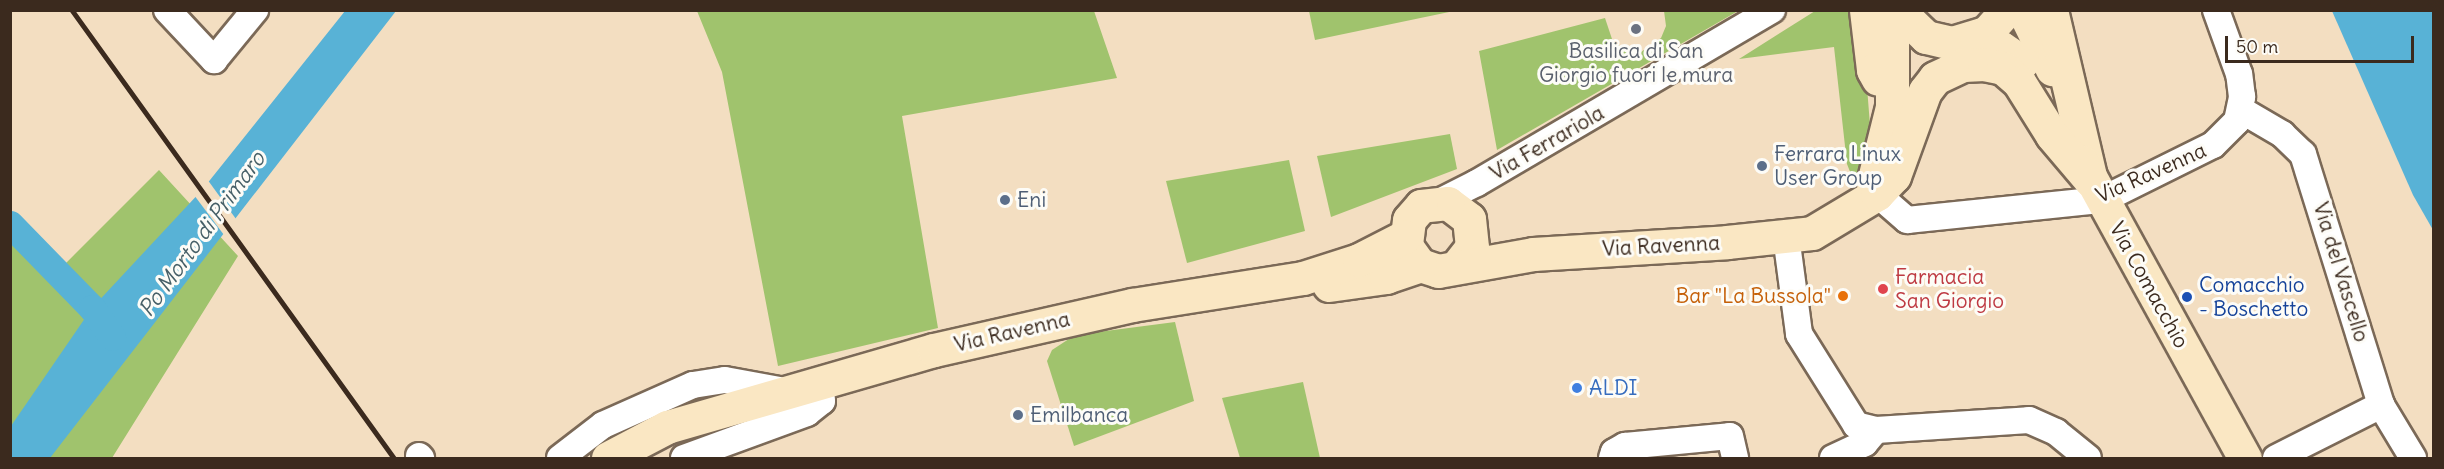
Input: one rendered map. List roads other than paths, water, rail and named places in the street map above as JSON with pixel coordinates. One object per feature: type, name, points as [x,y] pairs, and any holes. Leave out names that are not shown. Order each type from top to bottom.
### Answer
[{"type":"main road","points":[[1866,10],[1873,70],[1892,107]]},
{"type":"main road","name":"Via Ravenna","points":[[1866,201],[1876,176],[1892,107],[1892,10]]},
{"type":"main road","points":[[1898,10],[1926,37],[1964,41]]},
{"type":"main road","name":"Via Ravenna","points":[[1892,107],[1921,67],[1997,24],[2007,10]]},
{"type":"main road","name":"Via Comacchio","points":[[2023,10],[2052,71],[2057,89],[2055,109]]},
{"type":"main road","points":[[2051,10],[2096,191]]},
{"type":"main road","name":"Via Comacchio","points":[[1964,41],[2015,55],[2055,109],[2096,191],[2240,457]]},
{"type":"main road","name":"Via Ravenna","points":[[1240,290],[1345,285],[1420,265],[1438,271],[1464,256],[1533,254],[1812,233],[1866,201],[1894,176],[1925,91],[1935,78],[1963,65],[1984,63],[2003,68],[2019,82],[2052,135],[2096,191]]},
{"type":"main road","points":[[1420,265],[1410,254],[1404,237],[1414,212],[1460,199],[1472,228],[1464,256]]},
{"type":"main road","name":"Via Ravenna","points":[[608,459],[667,427],[934,350],[1132,305],[1240,290],[1333,270],[1404,237]]},
{"type":"street","points":[[167,10],[214,60],[255,10]]},
{"type":"street","name":"Via Ferrariola","points":[[1460,199],[1772,10]]},
{"type":"street","points":[[2216,10],[2239,74],[2241,110]]},
{"type":"street","name":"Via Ravenna","points":[[1866,201],[1907,220],[2096,191],[2213,145],[2231,130],[2241,110]]},
{"type":"street","name":"Via del Vascello","points":[[2241,110],[2282,134],[2303,154],[2381,405],[2413,459]]},
{"type":"street","points":[[1786,236],[1794,315],[1802,340],[1850,418],[1864,428],[1875,430],[2029,420],[2056,432],[2088,459]]},
{"type":"street","name":"Via Ravenna","points":[[563,455],[603,425],[693,385],[725,380],[789,392]]},
{"type":"street","points":[[684,459],[807,412],[822,401],[820,383]]},
{"type":"street","points":[[2276,459],[2381,405]]},
{"type":"street","points":[[1833,459],[1865,443],[1875,430]]},
{"type":"street","points":[[1612,459],[1614,452],[1625,446],[1730,436],[1736,459]]},
{"type":"water","name":"Po Morto di Primaro","points":[[345,11],[396,11],[50,458],[11,458],[11,426],[92,308],[202,190]]},
{"type":"water","points":[[2332,11],[2433,11],[2433,230],[2413,195]]},
{"type":"waterway","points":[[10,224],[92,308],[112,337]]},
{"type":"railway","points":[[72,10],[394,458]]},
{"type":"place","name":"Basilica di San Giorgio fuori le mura","points":[[1636,29]]},
{"type":"place","name":"Ferrara Linux User Group","points":[[1762,166]]},
{"type":"place","name":"Eni","points":[[1005,200]]},
{"type":"place","name":"Farmacia San Giorgio","points":[[1883,289]]},
{"type":"place","name":"Bar \"La Bussola\"","points":[[1843,296]]},
{"type":"place","name":"Comacchio - Boschetto","points":[[2187,297]]},
{"type":"place","name":"ALDI","points":[[1577,388]]},
{"type":"place","name":"Emilbanca","points":[[1018,415]]}]
